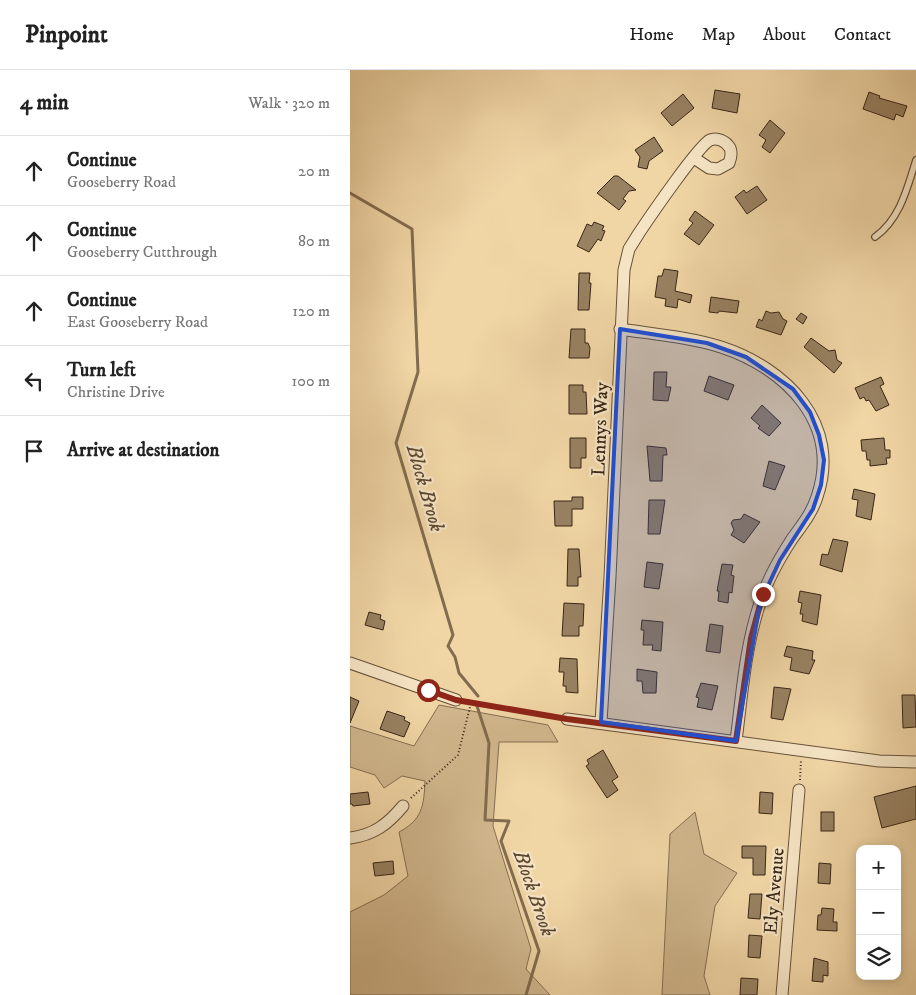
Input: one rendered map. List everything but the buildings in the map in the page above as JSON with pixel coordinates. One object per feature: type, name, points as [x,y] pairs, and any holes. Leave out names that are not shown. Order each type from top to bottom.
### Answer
[{"type":"street","name":"Lennys Way","points":[[601,722],[610,585],[624,270],[629,249],[638,233],[694,158]]},
{"type":"street","points":[[620,329],[707,343],[746,357],[771,372],[793,389],[810,412],[820,435],[824,460],[821,486],[813,509],[780,560],[760,603],[749,646],[736,741]]},
{"type":"street","points":[[350,663],[456,700]]},
{"type":"street","points":[[567,719],[601,722],[879,761],[916,762]]},
{"type":"street","name":"Ely Avenue","points":[[782,995],[799,790]]},
{"type":"street","points":[[350,838],[376,832],[392,819],[403,806]]},
{"type":"lane","points":[[875,237],[887,228],[898,214],[916,160]]},
{"type":"path","points":[[456,700],[567,719]]},
{"type":"path","points":[[403,806],[458,755],[471,703]]},
{"type":"path","points":[[799,790],[802,750]]},
{"type":"highlighted area","points":[[620,329],[707,343],[746,357],[793,389],[810,412],[819,435],[824,460],[821,485],[813,509],[780,560],[760,603],[736,741],[601,722]]},
{"type":"shaded area","points":[[439,705],[548,725],[558,742],[499,742],[493,826],[531,949],[526,969],[550,995],[350,995],[350,912],[384,895],[408,876],[399,832],[417,817],[424,798],[425,781],[402,776],[384,788],[375,775],[350,767],[350,726],[414,746]]},
{"type":"shaded area","points":[[695,812],[704,854],[737,873],[715,906],[704,976],[710,995],[662,995],[670,834]]},
{"type":"waterway","name":"Block Brook","points":[[350,193],[412,229],[418,372],[396,443],[453,635],[448,646],[455,657],[459,673],[478,696]]},
{"type":"waterway","name":"Block Brook","points":[[477,706],[489,743],[485,820],[509,821],[501,841],[539,951],[526,995]]},
{"type":"route","points":[[428,690],[456,700],[567,719],[736,741],[748,654],[763,594]]}]
